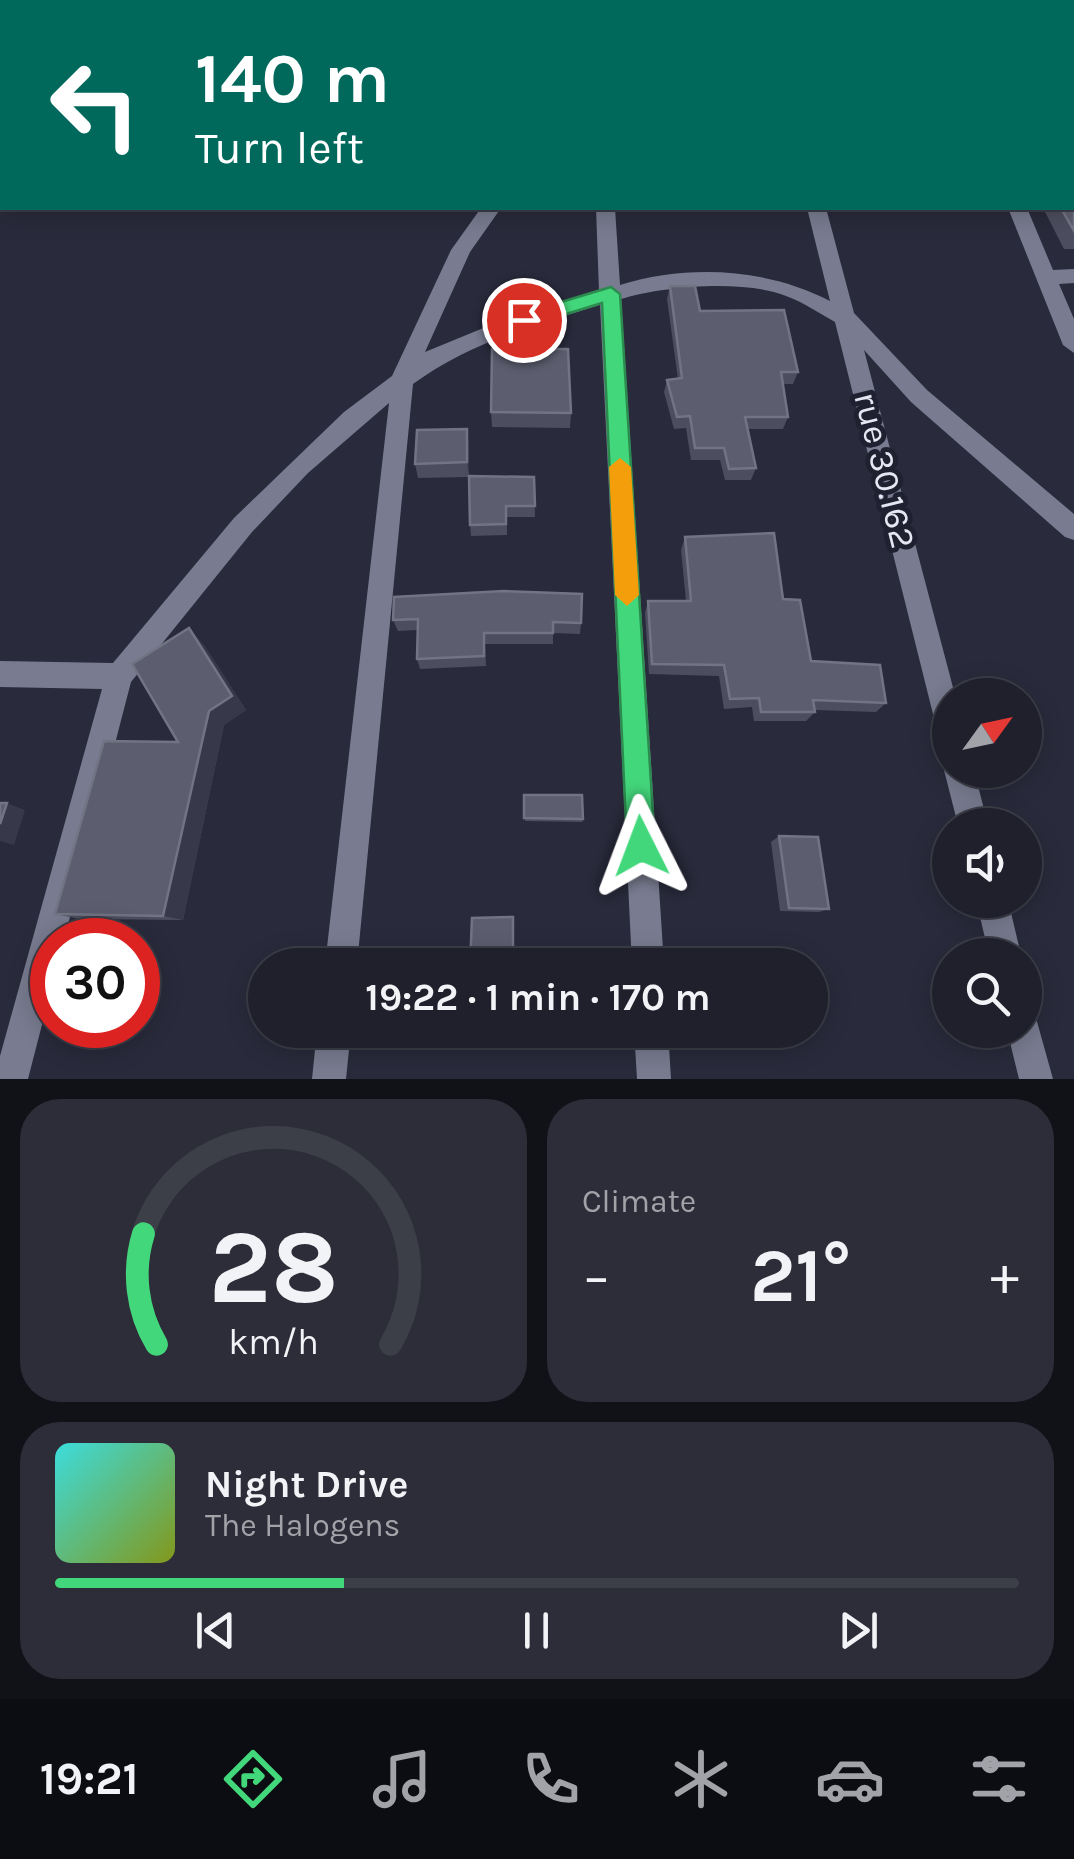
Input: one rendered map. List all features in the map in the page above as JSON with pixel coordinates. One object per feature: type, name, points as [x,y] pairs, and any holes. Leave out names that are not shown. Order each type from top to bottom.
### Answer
[{"type":"street","points":[[343,948],[403,377],[462,250],[490,210]]},
{"type":"street","points":[[606,210],[647,948]]},
{"type":"street","name":"rue 30.162","points":[[818,210],[937,678]]},
{"type":"street","points":[[1019,210],[1074,345]]},
{"type":"street","points":[[1049,277],[1074,276]]},
{"type":"street","points":[[11,1079],[119,676],[242,524],[352,418],[433,358],[505,327],[611,294],[682,279],[743,281],[788,288],[848,319],[919,396],[1074,529]]},
{"type":"street","points":[[0,674],[119,676]]},
{"type":"street","points":[[329,1079],[332,1048]]},
{"type":"street","points":[[652,1048],[654,1079]]},
{"type":"street","points":[[1028,1048],[1036,1079]]},
{"type":"building","points":[[1062,210],[1074,210],[1074,231]]},
{"type":"building","points":[[670,286],[695,286],[700,311],[784,310],[798,372],[781,372],[788,417],[745,417],[756,468],[729,469],[724,448],[695,448],[690,416],[677,417],[667,380],[682,378]]},
{"type":"building","points":[[492,349],[568,349],[571,413],[491,412]]},
{"type":"building","points":[[467,429],[467,462],[415,464],[417,430]]},
{"type":"building","points":[[469,476],[534,477],[535,506],[506,506],[506,524],[470,525]]},
{"type":"building","points":[[774,533],[783,599],[800,600],[811,661],[880,665],[886,703],[813,700],[815,712],[761,712],[759,698],[730,699],[724,665],[652,664],[648,601],[691,601],[685,537]]},
{"type":"building","points":[[504,591],[582,594],[581,623],[553,622],[553,633],[484,633],[484,656],[417,659],[418,619],[393,620],[394,597]]},
{"type":"building","points":[[189,628],[232,696],[209,711],[163,916],[55,914],[104,741],[178,742],[132,664]]},
{"type":"building","points":[[524,795],[582,795],[583,819],[524,818]]},
{"type":"building","points":[[0,803],[7,803],[0,824]]},
{"type":"building","points":[[779,836],[818,837],[829,909],[789,908]]},
{"type":"building","points":[[513,917],[513,948],[471,948],[472,918]]},
{"type":"slow traffic","points":[[620,467],[627,595]]},
{"type":"route","points":[[524,320],[611,294],[641,846]]}]
